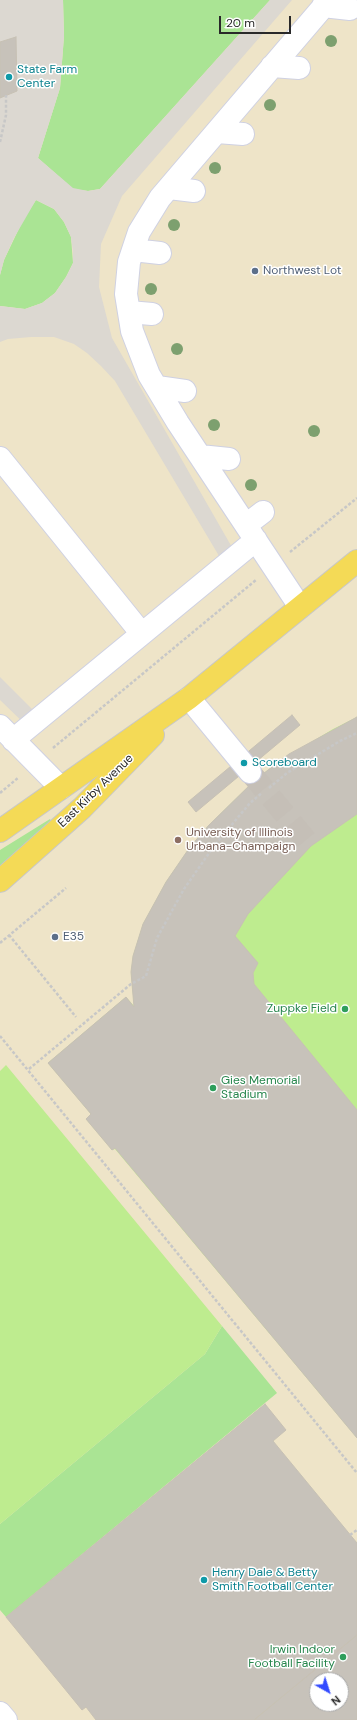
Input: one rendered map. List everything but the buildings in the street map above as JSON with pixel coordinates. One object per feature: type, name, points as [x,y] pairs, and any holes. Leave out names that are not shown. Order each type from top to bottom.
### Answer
[{"type":"main road","name":"East Kirby Avenue","points":[[0,830],[188,698],[357,561]]},
{"type":"main road","name":"East Kirby Avenue","points":[[0,881],[82,808],[188,698]]},
{"type":"street","points":[[300,607],[200,456],[149,375],[132,331],[126,294],[128,262],[139,232],[160,198],[326,3],[350,9]]},
{"type":"street","points":[[272,66],[299,68]]},
{"type":"street","points":[[217,132],[243,134]]},
{"type":"street","points":[[169,188],[194,191]]},
{"type":"street","points":[[133,250],[160,253]]},
{"type":"street","points":[[129,312],[152,314]]},
{"type":"street","points":[[157,387],[185,391]]},
{"type":"street","points":[[200,456],[229,459]]},
{"type":"street","points":[[0,458],[142,634]]},
{"type":"street","points":[[61,788],[7,733],[142,634],[251,533],[262,512]]},
{"type":"street","points":[[188,698],[250,772]]},
{"type":"street","points":[[0,1713],[6,1720]]},
{"type":"path","points":[[0,142],[6,115],[6,95]]},
{"type":"path","points":[[0,792],[357,498]]},
{"type":"path","points":[[29,1070],[131,984],[146,976],[157,938],[184,889],[214,846],[250,803],[287,773],[340,741],[357,733]]},
{"type":"path","points":[[0,943],[66,888]]},
{"type":"path","points":[[9,935],[76,1017]]},
{"type":"path","points":[[0,1036],[357,1473]]},
{"type":"path","points":[[350,1535],[357,1530]]},
{"type":"shaded area","name":"University of Illinois Urbana-Champaign","points":[[0,0],[357,0],[357,1720],[0,1720]]},
{"type":"shaded area","points":[[0,0],[63,0],[64,36],[60,88],[38,158],[73,188],[88,191],[100,189],[270,0],[292,0],[122,196],[101,244],[99,287],[112,338],[237,556],[225,566],[115,381],[101,366],[87,353],[74,344],[54,337],[8,339],[0,342],[0,306],[25,309],[42,303],[55,293],[66,277],[73,263],[73,252],[71,237],[64,222],[54,209],[36,200],[14,238],[4,260],[0,275]]},
{"type":"shaded area","points":[[0,677],[40,717],[28,727],[0,700]]},
{"type":"green space","points":[[63,0],[270,0],[100,189],[88,191],[73,189],[38,158],[60,88],[64,36]]},
{"type":"green space","points":[[36,200],[54,209],[64,222],[71,237],[73,263],[66,277],[55,293],[42,303],[25,309],[0,306],[0,275],[4,260],[24,218]]},
{"type":"green space","name":"Gies Memorial Stadium","points":[[357,717],[357,1438],[115,1149],[112,1150],[86,1119],[91,1114],[48,1063],[126,997],[134,1006],[131,972],[133,956],[143,924],[166,882],[190,847],[209,825],[255,780],[277,763],[333,729]]},
{"type":"green space","points":[[50,819],[51,821],[47,826],[0,866],[0,850]]},
{"type":"green space","points":[[6,1065],[222,1326],[205,1354],[0,1524],[0,1071]]},
{"type":"green space","points":[[222,1326],[277,1393],[6,1617],[0,1610],[0,1524],[205,1354]]},
{"type":"tunnel","points":[[250,772],[311,846]]},
{"type":"place","name":"State Farm Center","points":[[9,77]]},
{"type":"place","name":"Northwest Lot","points":[[255,271]]},
{"type":"place","name":"Scoreboard","points":[[244,763]]},
{"type":"place","name":"University of Illinois Urbana-Champaign","points":[[178,840]]},
{"type":"place","name":"E35","points":[[55,937]]},
{"type":"place","name":"Zuppke Field","points":[[345,1009]]},
{"type":"place","name":"Gies Memorial Stadium","points":[[213,1088]]},
{"type":"place","name":"Henry Dale & Betty Smith Football Center","points":[[204,1580]]},
{"type":"place","name":"Irwin Indoor Football Facility","points":[[343,1657]]}]
